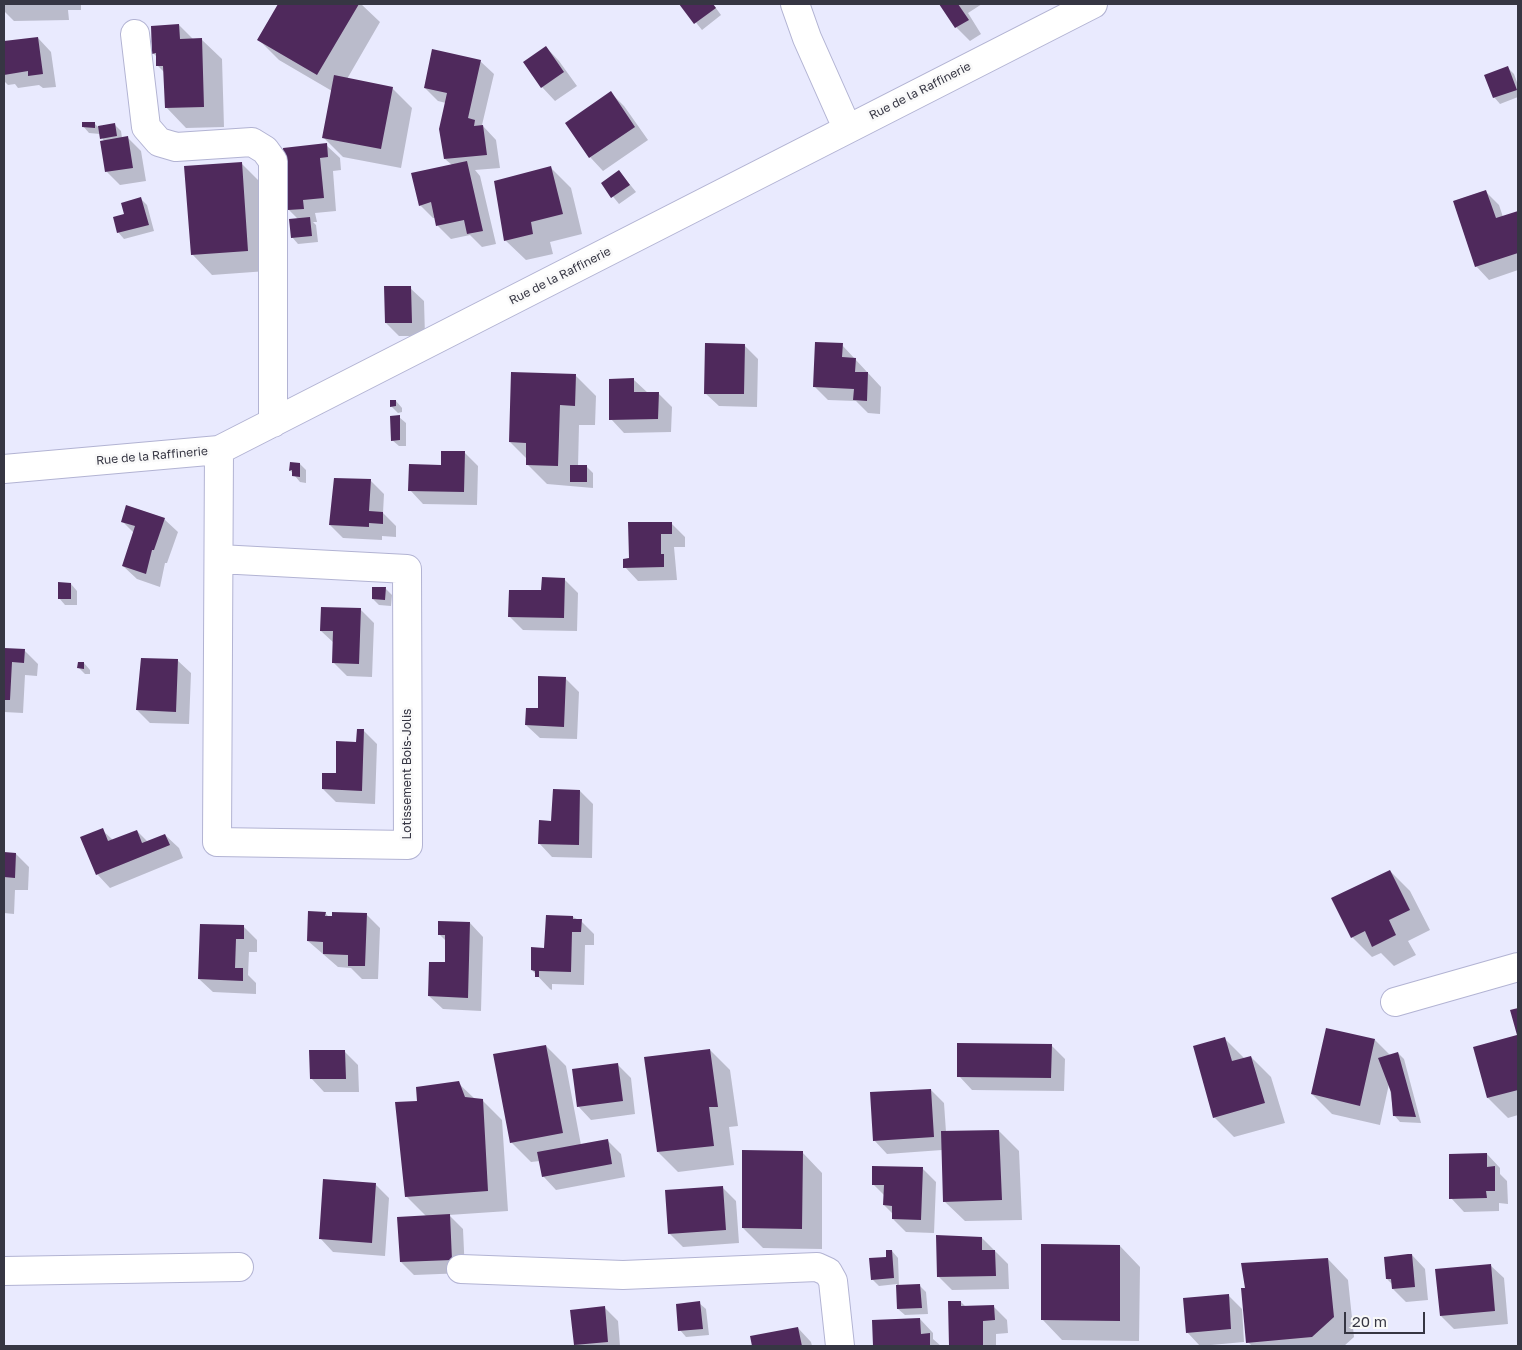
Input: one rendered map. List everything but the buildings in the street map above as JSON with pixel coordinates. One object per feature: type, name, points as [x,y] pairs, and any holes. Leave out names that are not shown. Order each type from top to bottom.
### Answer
[{"type":"street","points":[[795,4],[807,38],[847,128]]},
{"type":"street","name":"Rue de la Raffinerie","points":[[4,469],[219,450],[1093,4]]},
{"type":"street","points":[[135,34],[146,128],[159,142],[176,147],[252,142],[265,150],[272,162],[273,423]]},
{"type":"street","name":"Lotissement Bois-Jolis","points":[[218,559],[407,569],[408,845],[217,842],[218,559],[219,450]]},
{"type":"street","points":[[1395,1002],[1518,967]]},
{"type":"street","points":[[4,1271],[239,1267]]},
{"type":"street","points":[[461,1269],[623,1275],[817,1267],[828,1272],[833,1281],[840,1346]]}]
